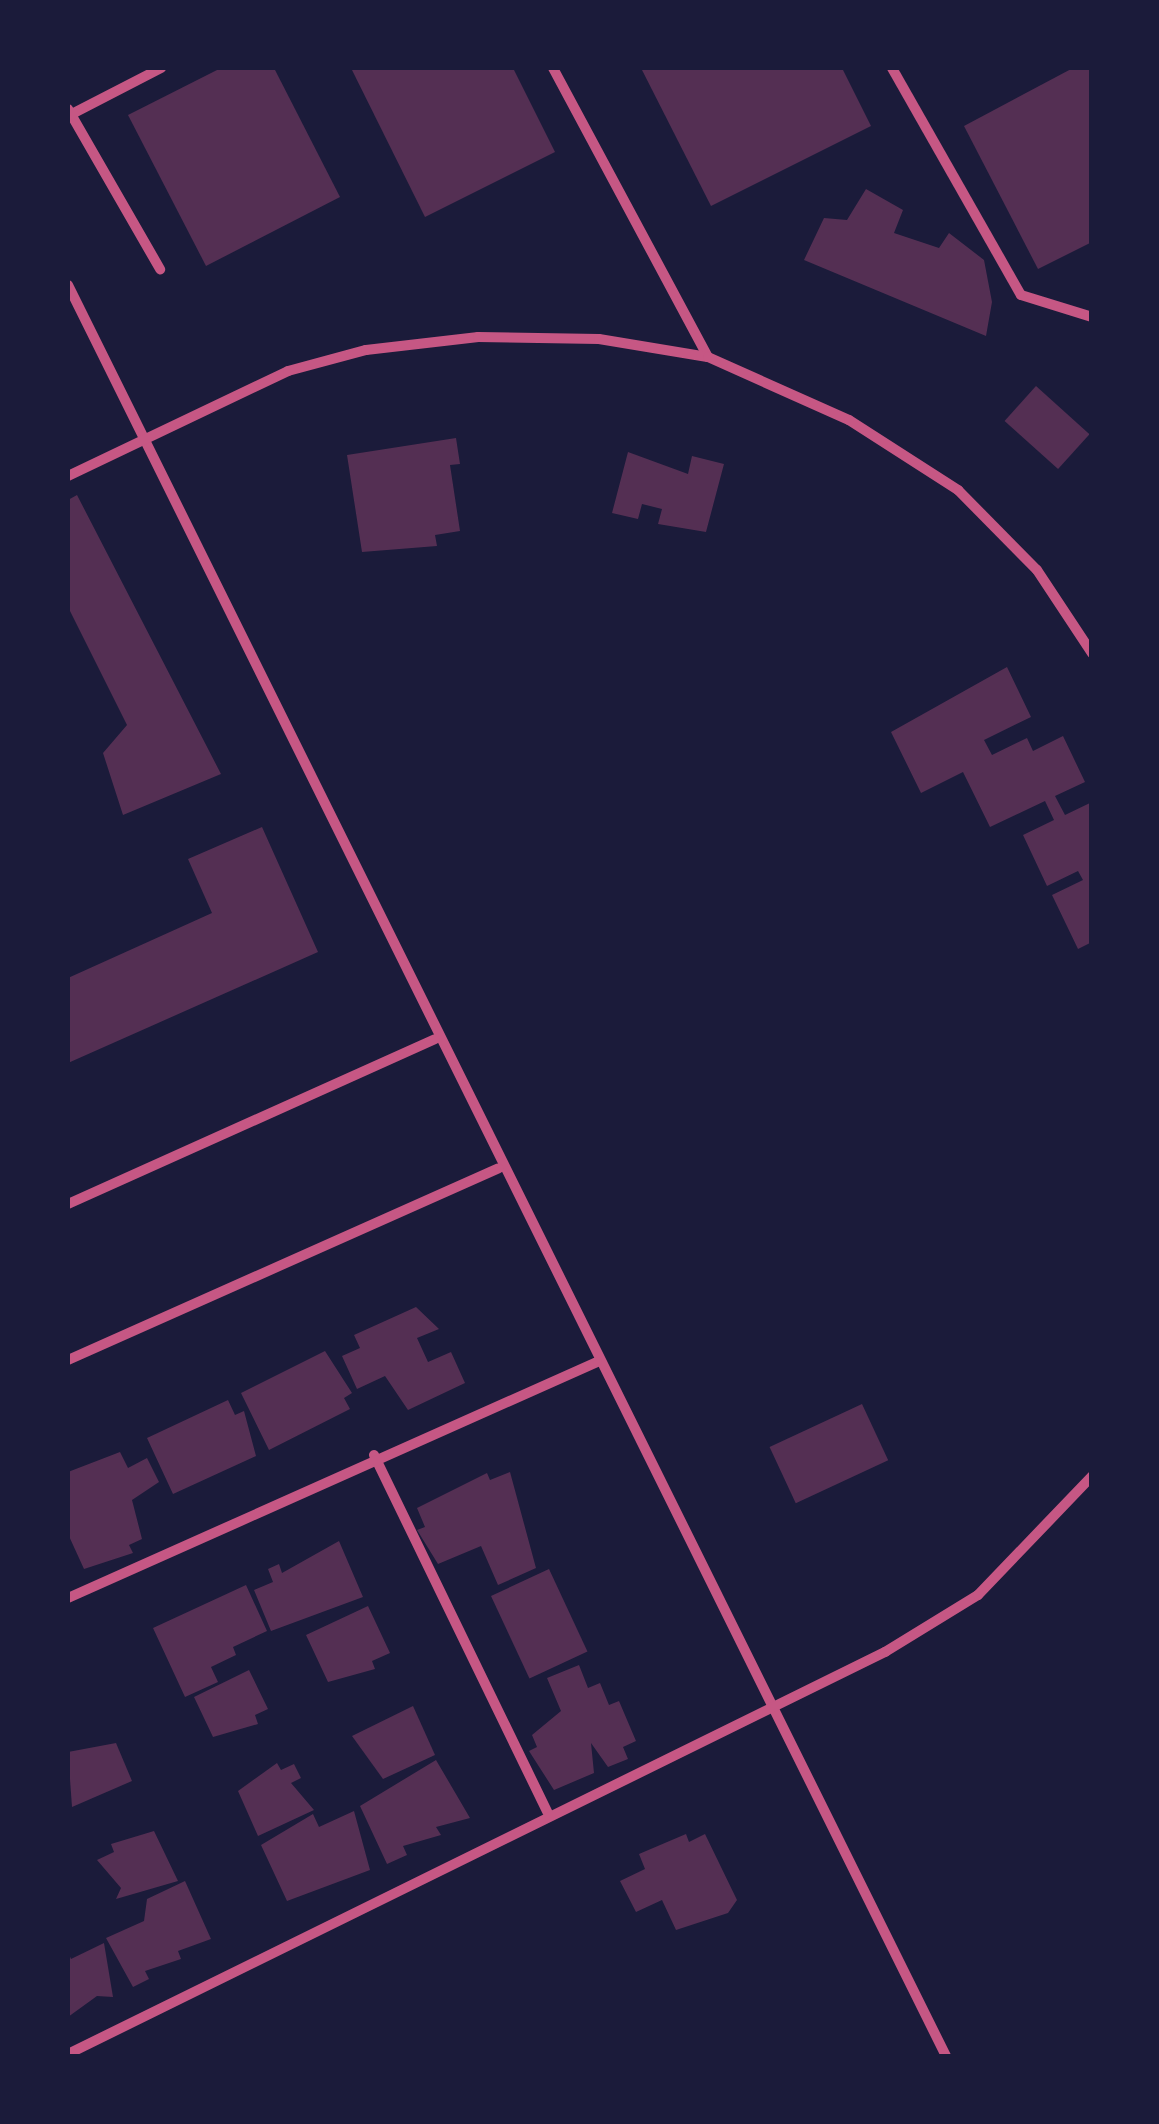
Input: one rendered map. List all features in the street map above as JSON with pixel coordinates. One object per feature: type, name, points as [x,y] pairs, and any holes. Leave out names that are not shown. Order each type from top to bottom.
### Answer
[{"type":"street","points":[[160,269],[68,113],[161,68]]},
{"type":"street","points":[[892,68],[1022,295],[1092,318]]},
{"type":"street","points":[[559,70],[708,357]]},
{"type":"street","points":[[68,286],[498,1169],[781,1709],[946,2056]]},
{"type":"street","points":[[68,476],[144,444],[288,371],[366,350],[478,337],[582,339],[708,357],[849,420],[958,490],[1037,570],[1092,653]]},
{"type":"street","points":[[68,1204],[435,1039]]},
{"type":"street","points":[[68,1360],[498,1169]]},
{"type":"street","points":[[68,1598],[374,1456],[597,1362]]},
{"type":"street","points":[[374,1456],[547,1812]]},
{"type":"street","points":[[68,2054],[547,1812],[781,1709],[978,1595],[1092,1476]]},
{"type":"building","points":[[221,68],[274,68],[340,197],[206,266],[128,115]]},
{"type":"building","points":[[351,68],[513,68],[555,152],[425,217]]},
{"type":"building","points":[[641,68],[842,68],[871,126],[711,206]]},
{"type":"building","points":[[1073,68],[1092,68],[1092,242],[1038,269],[964,126]]},
{"type":"building","points":[[866,189],[903,210],[894,233],[939,248],[949,233],[984,260],[992,302],[986,336],[804,260],[824,218],[847,220]]},
{"type":"building","points":[[1036,386],[1090,434],[1058,469],[1005,421]]},
{"type":"building","points":[[456,438],[460,464],[450,465],[460,531],[435,535],[437,546],[362,552],[347,455]]},
{"type":"building","points":[[628,452],[688,474],[692,456],[724,464],[706,532],[658,524],[662,509],[642,504],[638,519],[612,513]]},
{"type":"building","points":[[77,495],[221,774],[123,815],[103,753],[127,725],[68,607],[68,500]]},
{"type":"building","points":[[1007,667],[1031,717],[984,740],[992,755],[1027,738],[1033,751],[1063,736],[1085,782],[1055,796],[1065,815],[1092,802],[1092,942],[1078,949],[1052,895],[1083,880],[1078,871],[1047,886],[1023,835],[1054,820],[1045,801],[990,827],[963,772],[921,793],[891,732]]},
{"type":"building","points":[[262,827],[318,952],[68,1063],[68,978],[212,913],[188,859]]},
{"type":"building","points":[[416,1307],[439,1329],[417,1338],[428,1362],[451,1352],[465,1383],[408,1410],[385,1376],[357,1389],[342,1356],[360,1348],[354,1335]]},
{"type":"building","points":[[325,1351],[352,1393],[344,1398],[350,1409],[269,1450],[241,1393]]},
{"type":"building","points":[[228,1400],[235,1415],[244,1411],[256,1456],[173,1494],[147,1438]]},
{"type":"building","points":[[862,1404],[888,1460],[796,1503],[770,1447]]},
{"type":"building","points":[[120,1452],[128,1468],[147,1458],[159,1482],[132,1500],[142,1539],[129,1545],[133,1553],[84,1569],[68,1534],[68,1472]]},
{"type":"building","points":[[510,1472],[536,1568],[498,1585],[481,1546],[438,1564],[417,1530],[425,1527],[417,1508],[487,1473],[490,1480]]},
{"type":"building","points":[[339,1541],[363,1597],[271,1631],[254,1590],[273,1582],[268,1569],[279,1564],[282,1573]]},
{"type":"building","points":[[549,1569],[587,1651],[529,1679],[491,1596]]},
{"type":"building","points":[[246,1585],[267,1631],[233,1647],[236,1655],[211,1667],[218,1682],[185,1697],[153,1628]]},
{"type":"building","points":[[368,1606],[390,1653],[372,1661],[375,1669],[328,1682],[306,1635]]},
{"type":"building","points":[[579,1665],[588,1688],[600,1683],[609,1705],[619,1701],[636,1741],[623,1747],[628,1759],[608,1767],[591,1743],[594,1773],[554,1790],[529,1751],[537,1747],[532,1735],[561,1711],[547,1678]]},
{"type":"building","points":[[249,1670],[268,1709],[255,1715],[258,1724],[213,1737],[194,1697]]},
{"type":"building","points":[[413,1706],[435,1755],[383,1779],[352,1736]]},
{"type":"building","points":[[116,1743],[132,1781],[72,1807],[68,1752]]},
{"type":"building","points":[[436,1760],[470,1818],[436,1827],[441,1835],[403,1846],[407,1855],[387,1864],[360,1806]]},
{"type":"building","points":[[277,1763],[281,1770],[294,1764],[301,1778],[291,1783],[314,1810],[258,1836],[238,1791]]},
{"type":"building","points":[[354,1811],[370,1870],[287,1901],[261,1845],[313,1814],[319,1827]]},
{"type":"building","points":[[154,1831],[178,1881],[116,1899],[121,1888],[97,1860],[114,1852],[111,1844]]},
{"type":"building","points":[[686,1834],[689,1842],[705,1834],[737,1900],[728,1913],[676,1930],[662,1900],[636,1912],[620,1881],[645,1869],[639,1854]]},
{"type":"building","points":[[185,1881],[211,1939],[178,1951],[181,1959],[145,1971],[149,1979],[133,1987],[106,1938],[144,1921],[147,1899]]},
{"type":"building","points":[[104,1943],[113,1997],[97,1996],[68,2017],[68,1952],[71,1959]]}]
